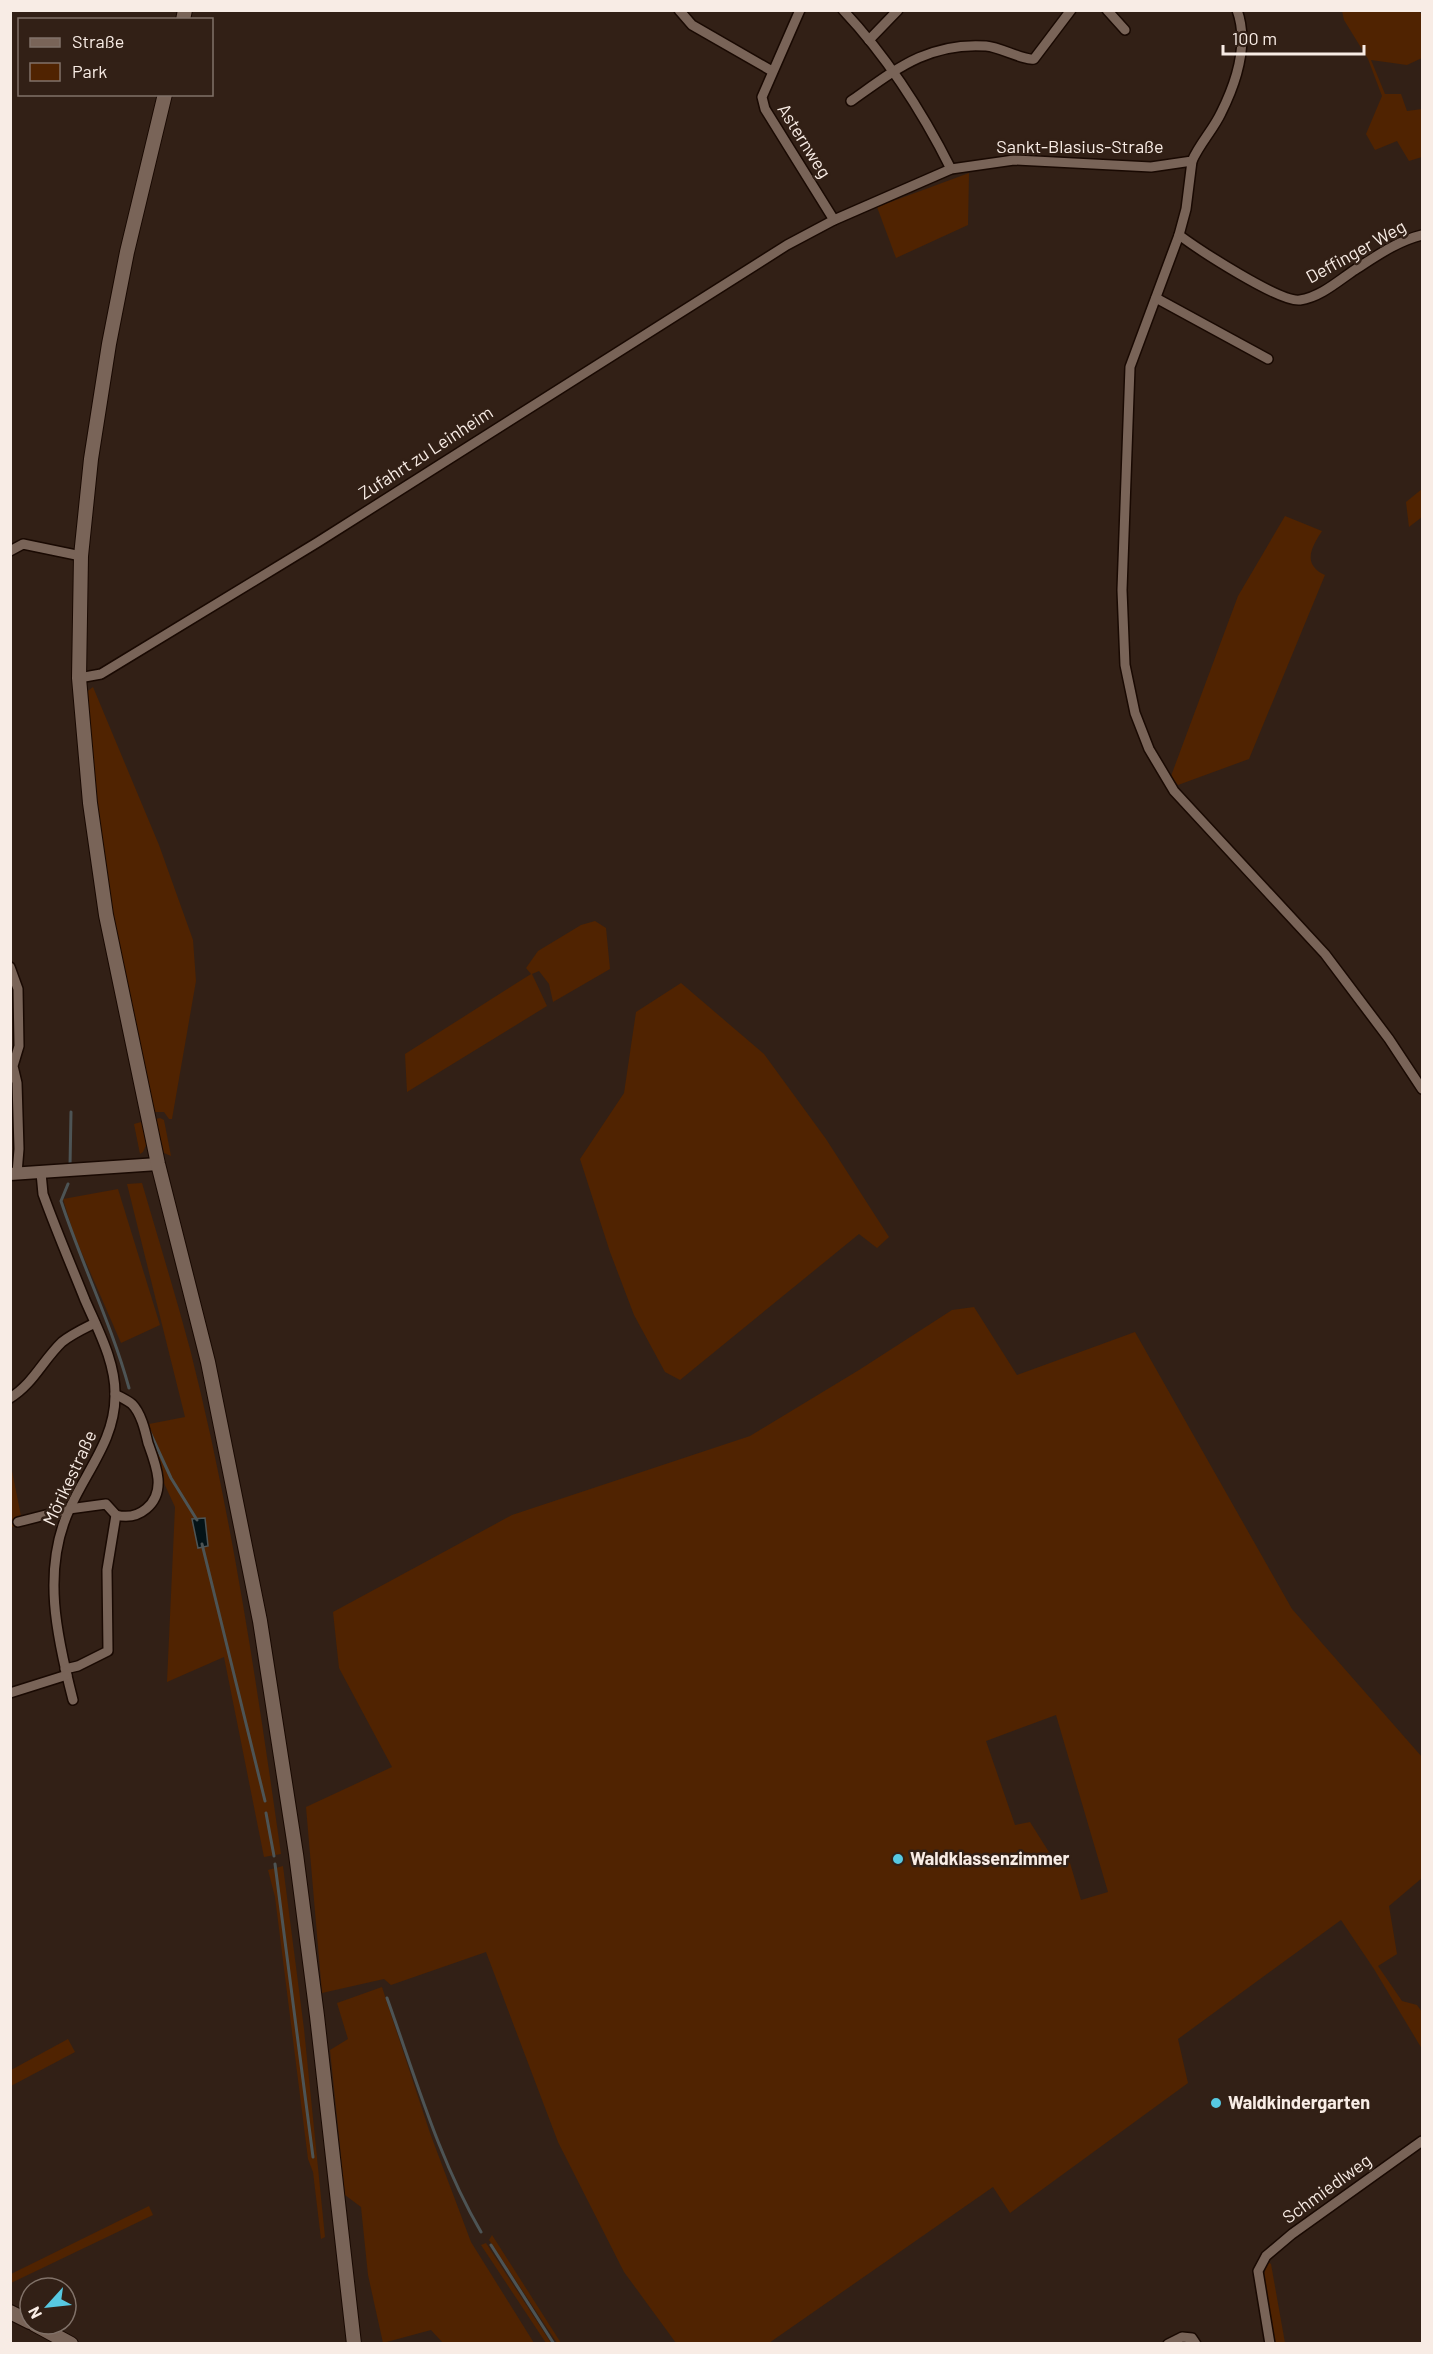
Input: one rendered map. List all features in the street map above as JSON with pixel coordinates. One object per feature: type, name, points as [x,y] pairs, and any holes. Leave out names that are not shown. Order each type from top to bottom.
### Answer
[{"type":"main road","points":[[165,96],[127,252],[109,344],[91,459],[81,555],[79,678],[90,802],[106,915],[158,1164],[207,1362],[260,1621],[313,1981],[354,2343]]},
{"type":"main road","points":[[57,2336],[71,2343]]},
{"type":"street","points":[[679,10],[692,25],[772,72]]},
{"type":"street","name":"Asternweg","points":[[800,10],[762,97],[765,109],[834,220]]},
{"type":"street","points":[[843,10],[894,71],[920,110],[951,169]]},
{"type":"street","points":[[869,40],[898,10]]},
{"type":"street","points":[[851,101],[915,57],[965,46],[998,47],[1029,60],[1035,59],[1071,10]]},
{"type":"street","points":[[1107,10],[1125,30]]},
{"type":"street","points":[[1237,10],[1242,23],[1240,61],[1221,114],[1200,144],[1192,161],[1186,209],[1179,235],[1130,367],[1122,590],[1125,665],[1135,713],[1149,749],[1174,791],[1325,954],[1389,1039],[1422,1089]]},
{"type":"street","name":"Sankt-Blasius-Straße","points":[[787,245],[834,220],[951,169],[1014,160],[1151,167],[1192,161]]},
{"type":"street","name":"Deffinger Weg","points":[[1179,235],[1221,263],[1283,297],[1300,300],[1327,288],[1389,249],[1422,235]]},
{"type":"street","name":"Zufahrt zu Leinheim","points":[[79,678],[101,674],[288,560],[787,245]]},
{"type":"street","points":[[1156,298],[1268,359]]},
{"type":"street","points":[[10,551],[23,544],[81,555]]},
{"type":"street","points":[[10,967],[18,989],[19,1046],[12,1066],[17,1083],[19,1149],[14,1174],[158,1164]]},
{"type":"street","name":"Mörikestraße","points":[[41,1173],[43,1194],[110,1362],[116,1394],[108,1437],[69,1509],[60,1532],[55,1568],[55,1616],[73,1701]]},
{"type":"street","points":[[10,1398],[30,1382],[62,1343],[75,1333],[95,1323]]},
{"type":"street","points":[[18,1522],[69,1509],[106,1504],[116,1515],[132,1516],[145,1510],[152,1502],[158,1482],[139,1415],[132,1404],[116,1394]]},
{"type":"street","points":[[10,1693],[66,1672],[108,1651],[106,1570],[116,1515]]},
{"type":"street","name":"Schmiedlweg","points":[[1270,2343],[1258,2271],[1266,2256],[1292,2234],[1422,2141]]},
{"type":"street","points":[[1168,2343],[1182,2337],[1192,2338],[1196,2343]]},
{"type":"green space","points":[[1342,11],[1419,11],[1422,15],[1422,58],[1407,65],[1371,60],[1385,94],[1401,94],[1407,111],[1422,109],[1422,157],[1409,161],[1397,141],[1375,150],[1366,134],[1382,96],[1368,59],[1344,20]]},
{"type":"green space","points":[[969,173],[968,225],[896,258],[877,207]]},
{"type":"green space","points":[[1422,489],[1422,517],[1409,527],[1406,502]]},
{"type":"green space","points":[[1285,516],[1322,531],[1312,549],[1311,561],[1318,571],[1325,575],[1249,759],[1178,785],[1171,776],[1238,596]]},
{"type":"green space","points":[[93,687],[159,845],[193,940],[196,981],[172,1119],[169,1119],[164,1112],[155,1112],[134,1030],[104,875],[85,693]]},
{"type":"green space","points":[[595,921],[606,928],[610,969],[553,1002],[549,984],[539,971],[532,974],[547,1006],[407,1092],[405,1054],[531,974],[526,968],[538,951],[581,925]]},
{"type":"green space","points":[[681,983],[764,1054],[826,1139],[889,1237],[877,1248],[859,1234],[680,1380],[665,1372],[634,1315],[610,1252],[580,1159],[624,1093],[636,1012]]},
{"type":"green space","points":[[156,1119],[164,1120],[171,1156],[164,1153]]},
{"type":"green space","points":[[141,1122],[147,1143],[140,1154],[134,1124]]},
{"type":"green space","points":[[142,1183],[190,1349],[219,1474],[253,1663],[281,1854],[264,1857],[224,1657],[167,1682],[175,1507],[163,1481],[149,1424],[185,1417],[127,1184]]},
{"type":"green space","points":[[118,1189],[160,1325],[121,1343],[74,1235],[63,1199]]},
{"type":"green space","points":[[974,1307],[1017,1375],[1135,1332],[1292,1609],[1422,1757],[1422,1878],[1389,1906],[1397,1954],[1378,1966],[1402,2001],[1417,2005],[1422,2012],[1422,2049],[1374,1969],[1341,1920],[1178,2039],[1188,2083],[1010,2213],[993,2187],[769,2343],[676,2343],[624,2272],[558,2142],[486,1952],[391,1985],[384,1979],[322,1993],[306,1807],[392,1767],[339,1668],[333,1612],[512,1515],[750,1436],[952,1310]],"holes":[[[1056,1715],[1108,1892],[1081,1900],[1070,1863],[1052,1857],[1030,1822],[1015,1825],[986,1741]]]},
{"type":"green space","points":[[12,1471],[22,1521],[18,1526],[11,1527]]},
{"type":"green space","points":[[283,1866],[304,2029],[325,2237],[321,2239],[313,2172],[308,2159],[275,1897],[268,1870]]},
{"type":"green space","points":[[382,1987],[430,2133],[471,2242],[534,2343],[443,2343],[431,2330],[383,2343],[368,2275],[361,2207],[345,2195],[330,2050],[348,2039],[337,2003]]},
{"type":"green space","points":[[68,2039],[75,2052],[11,2086],[11,2070]]},
{"type":"green space","points":[[149,2206],[153,2215],[26,2276],[18,2276],[18,2280],[11,2283],[11,2274]]},
{"type":"green space","points":[[492,2235],[561,2343],[557,2343],[489,2240]]},
{"type":"green space","points":[[486,2243],[551,2343],[546,2343],[481,2245]]},
{"type":"green space","points":[[1268,2262],[1271,2264],[1285,2343],[1275,2343],[1263,2277]]},
{"type":"shaded area","points":[[205,1518],[208,1546],[198,1548],[192,1519]]},
{"type":"waterway","points":[[70,1166],[71,1112]]},
{"type":"waterway","points":[[68,1184],[61,1201],[114,1340],[129,1388]]},
{"type":"waterway","points":[[148,1428],[171,1478],[197,1520]]},
{"type":"waterway","points":[[202,1544],[265,1801]]},
{"type":"waterway","points":[[266,1813],[274,1856]]},
{"type":"waterway","points":[[275,1864],[313,2157]]},
{"type":"waterway","points":[[387,1998],[440,2147],[481,2232]]},
{"type":"waterway","points":[[491,2245],[554,2344]]},
{"type":"place","name":"Waldklassenzimmer","points":[[898,1859]]},
{"type":"place","name":"Waldkindergarten","points":[[1216,2103]]}]
